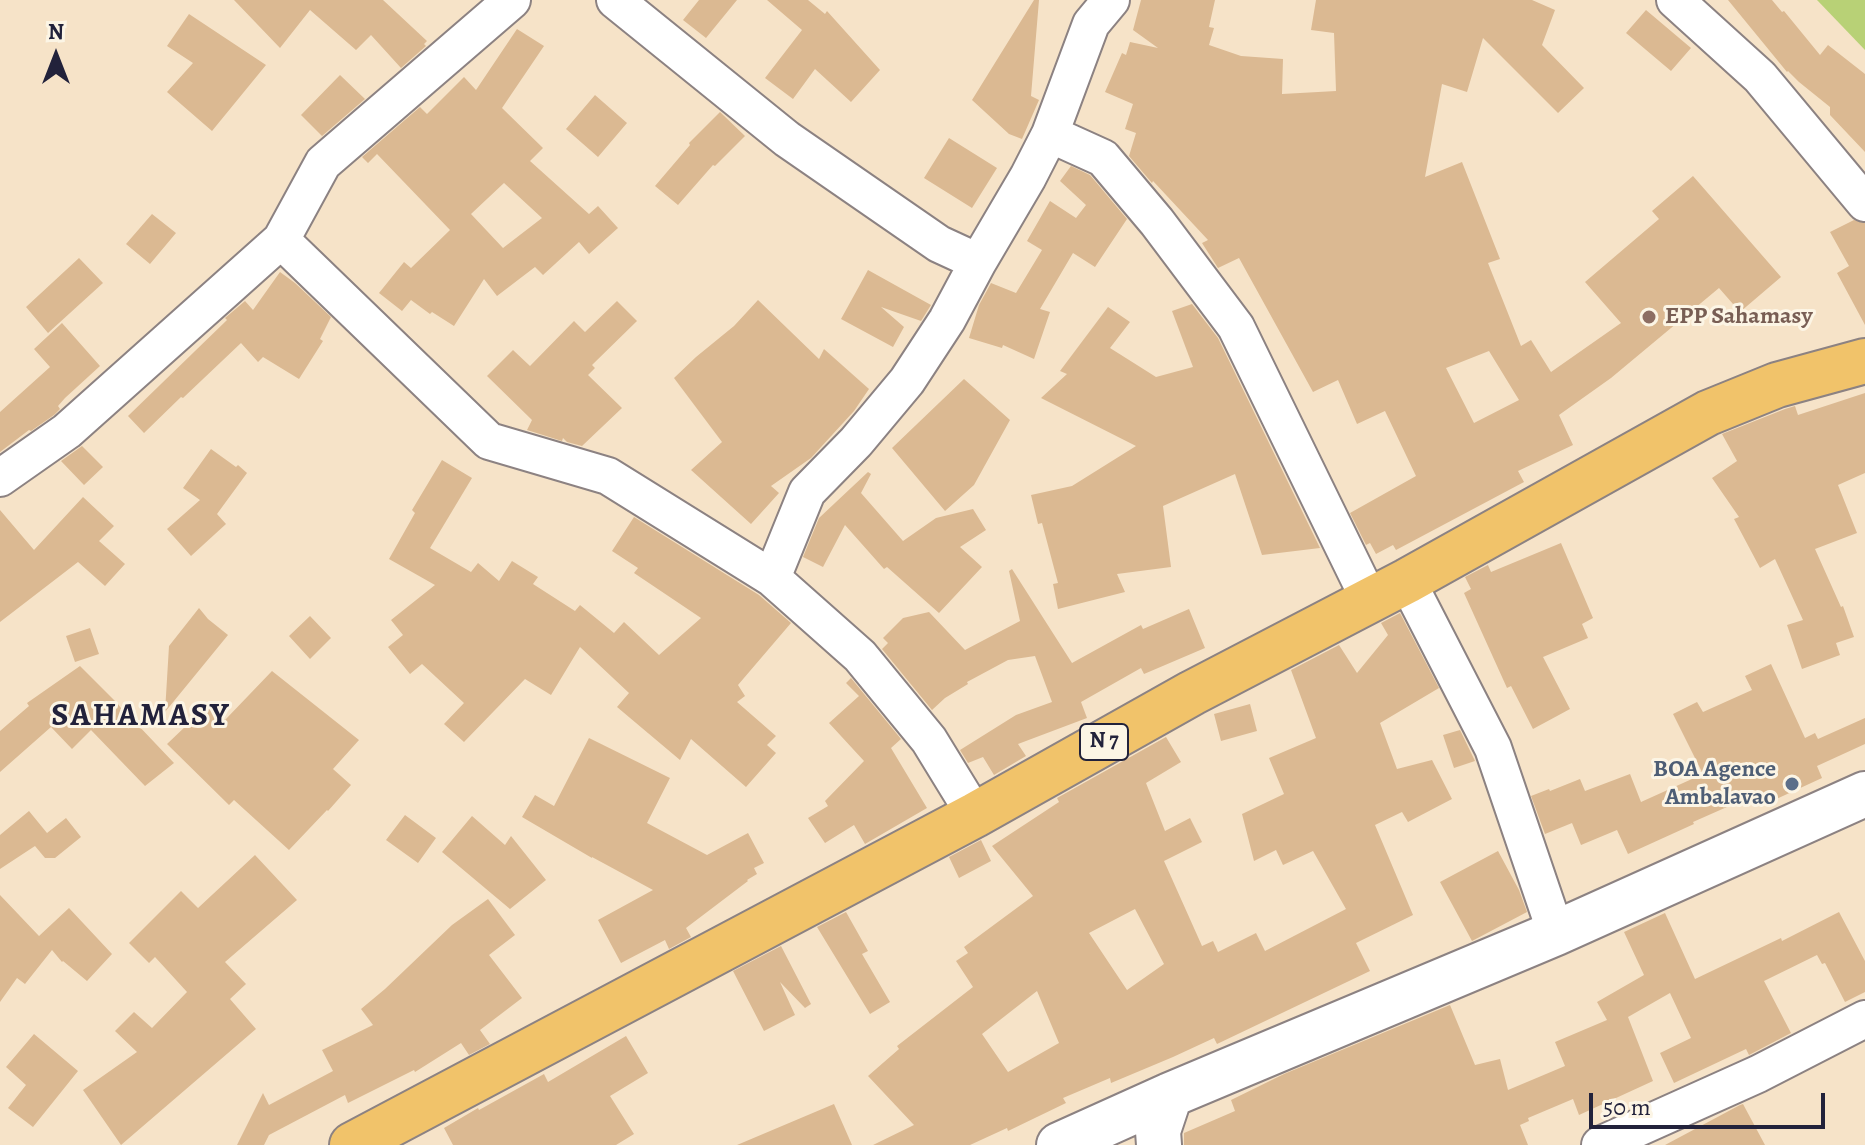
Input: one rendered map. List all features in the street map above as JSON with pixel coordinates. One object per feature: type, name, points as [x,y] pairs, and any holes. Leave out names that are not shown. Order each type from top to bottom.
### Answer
[{"type":"main road","name":"N 7","points":[[352,1145],[975,815],[1192,693],[1388,590],[1708,413],[1777,385],[1865,361]]},
{"type":"street","points":[[0,478],[67,431],[281,240],[323,163],[512,0]]},
{"type":"street","points":[[615,0],[787,139],[939,244],[978,262]]},
{"type":"street","points":[[772,578],[807,492],[856,442],[907,381],[947,320],[1028,177],[1050,134],[1091,24],[1111,0]]},
{"type":"street","points":[[1675,0],[1760,77],[1865,203]]},
{"type":"street","points":[[1050,134],[1103,158],[1157,222],[1236,327],[1388,590],[1493,748],[1556,933]]},
{"type":"street","points":[[281,240],[489,441],[608,476],[772,578],[860,656],[929,740],[975,815]]},
{"type":"street","points":[[1059,1145],[1170,1095],[1556,933],[1865,794]]},
{"type":"street","points":[[1600,1145],[1758,1074],[1865,1019]]},
{"type":"street","points":[[1159,1145],[1158,1131],[1170,1095]]},
{"type":"green space","points":[[1817,0],[1865,0],[1865,50]]},
{"type":"building","points":[[234,0],[383,0],[427,41],[426,46],[401,68],[371,35],[356,50],[310,10],[280,48]]},
{"type":"building","points":[[699,0],[737,0],[706,38],[683,20]]},
{"type":"building","points":[[767,0],[808,0],[825,14],[827,11],[880,70],[851,102],[815,69],[793,99],[765,78],[802,30]]},
{"type":"building","points":[[1034,0],[1039,0],[1031,96],[1039,100],[1022,139],[1009,134],[972,100]]},
{"type":"building","points":[[1141,0],[1215,0],[1209,27],[1214,28],[1209,45],[1241,56],[1283,59],[1282,94],[1336,91],[1334,33],[1311,30],[1316,0],[1532,0],[1555,10],[1542,45],[1584,88],[1558,113],[1483,38],[1467,92],[1442,84],[1425,177],[1462,162],[1500,259],[1488,263],[1521,346],[1531,340],[1551,372],[1621,323],[1585,282],[1659,219],[1652,211],[1693,176],[1781,277],[1740,312],[1719,288],[1611,378],[1559,415],[1573,445],[1518,471],[1524,482],[1396,550],[1393,545],[1376,554],[1370,543],[1366,545],[1350,513],[1416,476],[1385,411],[1357,424],[1338,380],[1313,392],[1239,258],[1218,268],[1202,243],[1208,240],[1129,156],[1136,133],[1125,129],[1133,104],[1105,92],[1130,42],[1158,48],[1133,30]],"holes":[[[1489,351],[1519,400],[1474,423],[1446,368]]]},
{"type":"building","points":[[1728,0],[1772,0],[1820,55],[1828,45],[1865,74],[1865,152],[1830,115],[1830,107],[1787,72]]},
{"type":"building","points":[[1646,10],[1691,48],[1671,71],[1626,33]]},
{"type":"building","points":[[189,14],[266,65],[212,131],[167,92],[193,63],[167,46]]},
{"type":"building","points":[[517,29],[544,46],[502,108],[543,148],[530,161],[589,214],[598,206],[618,228],[589,254],[579,242],[543,275],[535,267],[497,296],[484,279],[454,326],[411,300],[402,311],[379,293],[404,262],[411,268],[450,230],[377,154],[368,163],[362,157],[420,107],[427,114],[464,77],[476,90]],"holes":[[[504,183],[542,218],[503,248],[471,214]]]},
{"type":"building","points":[[340,75],[365,99],[322,136],[301,115]]},
{"type":"building","points":[[595,95],[627,123],[598,157],[566,129]]},
{"type":"building","points":[[720,112],[745,136],[713,165],[678,205],[655,186],[689,143]]},
{"type":"building","points":[[949,138],[997,168],[972,208],[924,178]]},
{"type":"building","points":[[1071,166],[1090,175],[1127,219],[1095,267],[1073,253],[1040,309],[1050,312],[1034,359],[1003,345],[1002,348],[969,338],[979,305],[991,283],[1016,293],[1042,250],[1027,241],[1050,201],[1076,218],[1086,205],[1060,181]]},
{"type":"building","points":[[152,214],[176,233],[150,264],[126,244]]},
{"type":"building","points":[[1854,220],[1865,223],[1865,325],[1837,273],[1849,266],[1830,232]]},
{"type":"building","points":[[79,258],[103,283],[48,333],[26,307]]},
{"type":"building","points":[[868,270],[931,305],[921,321],[881,307],[904,327],[893,347],[841,319]]},
{"type":"building","points":[[280,272],[331,317],[320,339],[323,341],[299,379],[263,357],[258,362],[241,343],[144,433],[128,416],[245,301],[253,310]]},
{"type":"building","points":[[758,300],[819,359],[824,349],[869,389],[854,411],[811,458],[771,486],[779,493],[751,524],[691,470],[722,442],[674,378],[734,326]]},
{"type":"building","points":[[617,301],[637,321],[592,365],[595,368],[588,375],[622,408],[582,446],[527,430],[532,420],[487,376],[513,350],[530,366],[574,321],[585,332]]},
{"type":"building","points":[[1192,304],[1218,338],[1320,548],[1262,555],[1235,474],[1163,506],[1171,567],[1117,574],[1125,592],[1058,609],[1053,584],[1058,583],[1031,495],[1072,486],[1136,446],[1041,398],[1067,374],[1060,371],[1108,307],[1130,322],[1110,348],[1156,377],[1193,367],[1172,311]]},
{"type":"building","points":[[62,323],[100,366],[65,398],[54,415],[0,452],[0,412],[50,367],[34,349]]},
{"type":"building","points":[[964,379],[1010,420],[974,485],[945,511],[892,448]]},
{"type":"building","points":[[1865,393],[1865,473],[1838,485],[1857,533],[1815,549],[1843,606],[1854,637],[1836,643],[1840,655],[1802,669],[1787,625],[1803,620],[1775,559],[1760,568],[1734,519],[1739,517],[1712,478],[1737,461],[1722,434],[1795,406],[1798,415]]},
{"type":"building","points":[[82,446],[103,467],[84,485],[61,461]]},
{"type":"building","points":[[211,449],[247,473],[217,514],[226,524],[191,556],[167,529],[200,500],[183,488]]},
{"type":"building","points":[[442,460],[472,478],[430,548],[471,572],[478,563],[499,581],[512,561],[538,577],[533,584],[575,611],[580,605],[614,633],[624,622],[659,655],[701,618],[634,573],[638,568],[612,551],[634,517],[759,595],[791,623],[738,685],[745,696],[737,702],[776,736],[767,745],[776,753],[746,787],[691,739],[680,760],[617,707],[629,693],[580,647],[551,695],[525,679],[464,742],[444,724],[464,703],[422,664],[410,674],[388,647],[403,635],[391,620],[435,585],[389,559],[415,513],[412,510]]},
{"type":"building","points":[[868,472],[871,474],[861,493],[903,541],[936,518],[973,509],[986,530],[960,547],[982,567],[939,613],[887,567],[884,569],[845,525],[823,567],[803,557],[819,518]]},
{"type":"building","points":[[83,497],[114,526],[99,541],[125,564],[105,586],[78,562],[0,622],[0,510],[34,550]]},
{"type":"building","points":[[1561,543],[1593,618],[1582,624],[1588,638],[1543,657],[1570,709],[1533,729],[1511,686],[1507,688],[1464,593],[1471,589],[1465,577],[1488,565],[1491,572]]},
{"type":"building","points":[[1012,569],[1072,663],[1141,625],[1143,629],[1189,609],[1205,648],[1144,674],[1141,668],[1081,702],[1087,718],[1018,744],[1026,756],[994,775],[983,757],[968,763],[960,750],[1016,715],[1052,702],[1035,656],[1008,660],[967,682],[932,710],[882,649],[888,643],[883,638],[903,618],[929,612],[965,650],[1020,621],[1009,571]]},
{"type":"building","points":[[199,608],[228,635],[165,712],[169,646]]},
{"type":"building","points":[[1400,613],[1439,688],[1380,723],[1397,769],[1432,760],[1452,799],[1408,822],[1402,812],[1375,825],[1413,915],[1356,943],[1370,971],[1217,1044],[1214,1038],[1111,1083],[1110,1078],[1063,1098],[1066,1103],[1008,1131],[1007,1128],[970,1145],[873,1145],[914,1125],[868,1076],[899,1049],[897,1046],[973,987],[956,961],[968,953],[964,947],[1033,896],[992,846],[1059,802],[1057,798],[1166,737],[1181,762],[1146,783],[1165,831],[1190,818],[1202,842],[1164,861],[1202,946],[1213,941],[1218,952],[1256,933],[1265,951],[1346,909],[1313,851],[1283,865],[1276,850],[1254,861],[1242,814],[1284,794],[1269,758],[1316,738],[1291,670],[1339,645],[1357,673],[1388,635],[1381,623]],"holes":[[[1135,909],[1164,964],[1127,990],[1089,933]],[[1037,991],[1059,1043],[1008,1072],[982,1034]]]},
{"type":"building","points":[[310,616],[331,638],[310,659],[289,636]]},
{"type":"building","points":[[90,628],[99,654],[75,662],[66,636]]},
{"type":"building","points":[[1771,664],[1805,738],[1815,733],[1818,739],[1865,718],[1865,744],[1817,766],[1822,778],[1759,807],[1754,795],[1628,854],[1617,830],[1581,845],[1572,823],[1545,834],[1531,796],[1549,789],[1580,779],[1585,791],[1630,774],[1641,802],[1703,774],[1673,714],[1697,702],[1703,712],[1752,690],[1745,676]]},
{"type":"building","points":[[80,666],[118,704],[134,726],[136,723],[174,763],[145,786],[91,730],[72,749],[51,727],[0,772],[0,731],[29,706],[27,703]]},
{"type":"building","points":[[272,671],[359,740],[333,769],[351,785],[289,850],[234,800],[229,805],[167,744],[209,704],[225,720]]},
{"type":"building","points":[[851,678],[901,739],[891,748],[927,808],[865,844],[854,825],[825,843],[808,818],[828,806],[825,801],[864,761],[829,723],[859,696],[846,683]]},
{"type":"building","points":[[1250,704],[1257,731],[1221,741],[1214,714]]},
{"type":"building","points":[[1460,730],[1475,761],[1454,768],[1443,735]]},
{"type":"building","points":[[589,738],[670,778],[647,823],[707,855],[748,833],[764,863],[754,868],[757,874],[686,928],[691,937],[669,949],[665,940],[621,963],[598,920],[653,890],[522,817],[535,795],[554,806]]},
{"type":"building","points":[[29,811],[47,833],[66,818],[81,837],[55,858],[45,858],[35,846],[0,869],[0,835]]},
{"type":"building","points":[[405,815],[436,838],[418,863],[386,840]]},
{"type":"building","points":[[472,816],[505,845],[511,836],[546,880],[510,909],[442,852]]},
{"type":"building","points":[[981,840],[991,861],[959,878],[949,857]]},
{"type":"building","points":[[1498,851],[1527,912],[1472,941],[1440,882]]},
{"type":"building","points":[[255,855],[297,900],[225,962],[246,984],[230,999],[256,1029],[121,1145],[83,1090],[137,1052],[115,1031],[134,1012],[152,1028],[187,992],[155,957],[149,963],[129,943],[181,891],[198,908]]},
{"type":"building","points":[[0,895],[39,936],[69,908],[112,954],[87,981],[52,950],[25,984],[17,978],[0,1002]]},
{"type":"building","points":[[488,899],[515,935],[489,955],[522,998],[480,1030],[490,1044],[469,1055],[461,1043],[415,1072],[348,1103],[345,1095],[269,1135],[264,1145],[237,1145],[263,1093],[269,1105],[333,1071],[322,1050],[373,1025],[361,1009],[452,925]]},
{"type":"building","points":[[846,912],[868,951],[862,954],[890,1002],[870,1014],[817,927]]},
{"type":"building","points":[[1839,912],[1865,961],[1865,992],[1845,1002],[1825,963],[1822,964],[1817,955],[1764,981],[1791,1033],[1749,1055],[1746,1049],[1674,1083],[1660,1053],[1691,1038],[1670,993],[1628,1017],[1653,1081],[1579,1115],[1573,1099],[1528,1118],[1529,1121],[1520,1125],[1528,1145],[1184,1145],[1184,1133],[1235,1111],[1231,1100],[1284,1074],[1450,1005],[1475,1065],[1500,1059],[1508,1090],[1565,1066],[1555,1042],[1607,1020],[1597,1002],[1644,975],[1624,932],[1665,913],[1695,979]]},
{"type":"building","points":[[781,946],[811,1004],[805,1008],[780,982],[795,1015],[764,1031],[733,971]]},
{"type":"building","points":[[34,1034],[78,1071],[33,1127],[8,1108],[26,1085],[6,1067]]},
{"type":"building","points":[[626,1036],[648,1073],[610,1096],[634,1134],[616,1145],[453,1145],[444,1128],[544,1074],[548,1082]]},
{"type":"building","points":[[834,1104],[852,1145],[737,1145]]},
{"type":"building","points":[[1743,1104],[1765,1145],[1665,1145],[1740,1105]]},
{"type":"place","name":"EPP Sahamasy","points":[[1649,317]]},
{"type":"place","name":"BOA Agence Ambalavao","points":[[1792,784]]},
{"type":"district","name":"SAHAMASY","points":[[141,717]]}]
